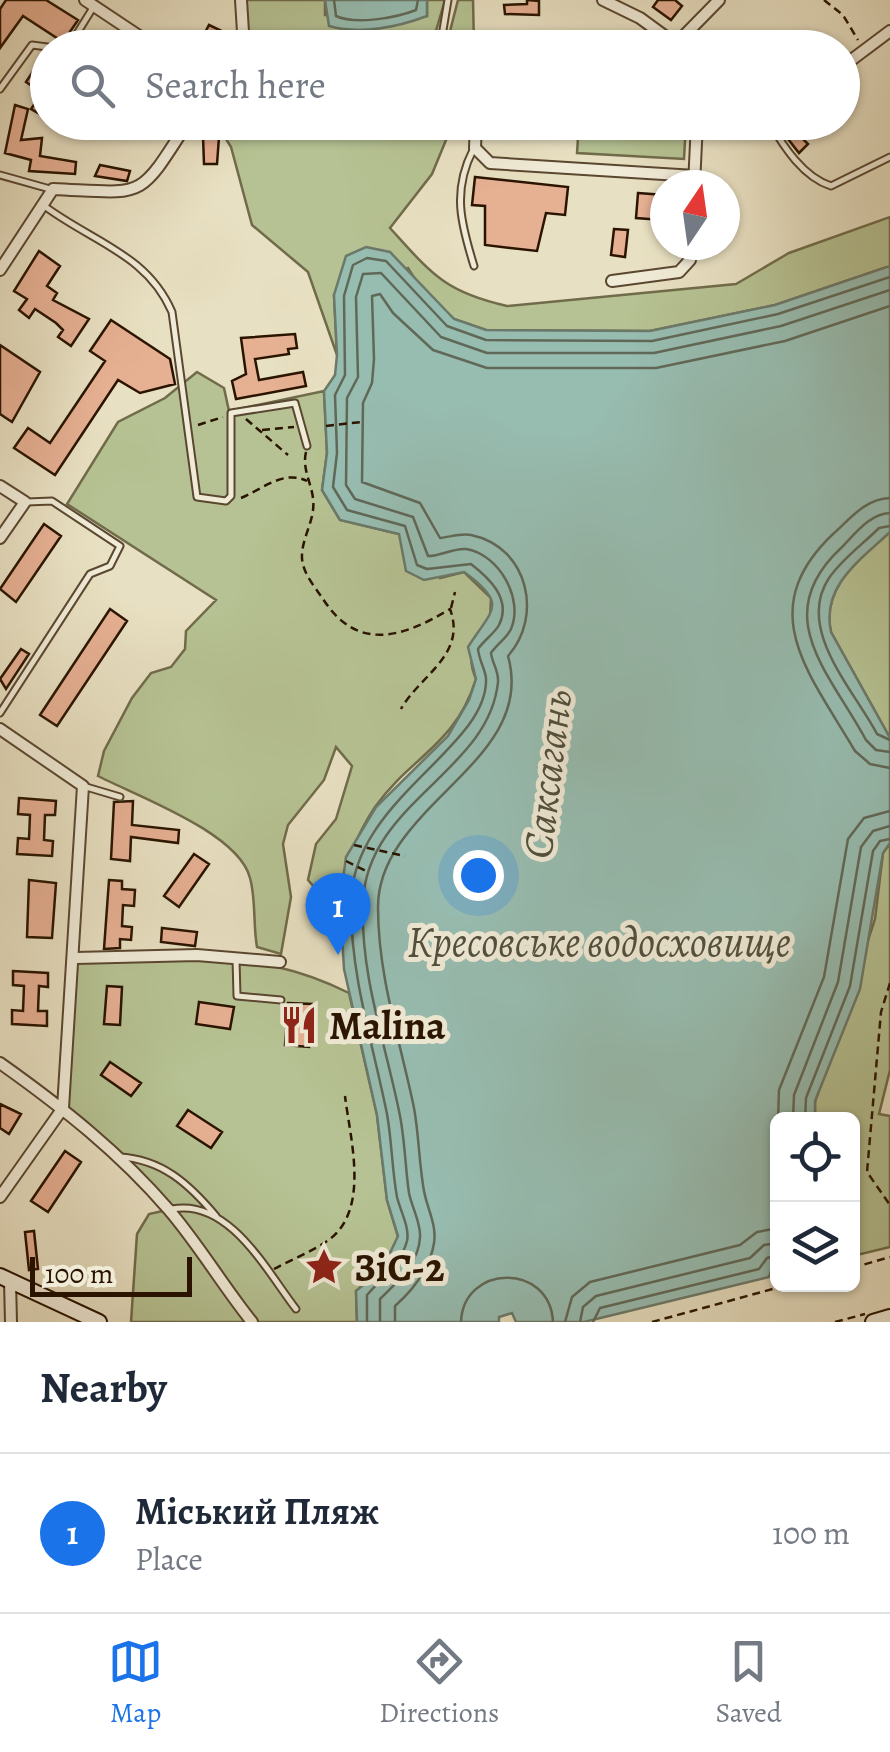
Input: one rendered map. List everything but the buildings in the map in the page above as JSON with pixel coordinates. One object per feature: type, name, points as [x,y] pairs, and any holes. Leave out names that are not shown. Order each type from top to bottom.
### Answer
[{"type":"main road","points":[[5,1278],[99,1322]]},
{"type":"main road","points":[[874,1322],[890,1317]]},
{"type":"street","points":[[241,0],[243,30]]},
{"type":"street","points":[[603,0],[651,30]]},
{"type":"street","points":[[692,30],[719,0]]},
{"type":"street","points":[[89,3],[129,30]]},
{"type":"street","points":[[860,54],[889,32]]},
{"type":"street","points":[[0,270],[53,189],[124,192],[140,188],[153,177],[177,140]]},
{"type":"street","points":[[475,140],[474,148],[482,160],[499,166],[650,178]]},
{"type":"street","points":[[695,170],[696,140]]},
{"type":"street","points":[[612,281],[679,272],[690,260]]},
{"type":"street","points":[[0,486],[24,502],[0,538]]},
{"type":"street","points":[[0,729],[83,786],[76,958],[63,1108],[0,1197]]},
{"type":"street","points":[[76,958],[197,956],[280,962]]},
{"type":"street","points":[[0,1063],[63,1108],[119,1157],[169,1210],[252,1322]]},
{"type":"street","points":[[5,1278],[11,1322]]},
{"type":"lane","points":[[443,30],[448,0]]},
{"type":"lane","points":[[76,30],[89,3]]},
{"type":"lane","points":[[0,89],[30,48]]},
{"type":"lane","points":[[780,140],[819,182],[832,186],[890,157]]},
{"type":"lane","points":[[474,148],[460,187],[459,215],[474,266]]},
{"type":"lane","points":[[0,175],[53,189]]},
{"type":"lane","points":[[44,205],[144,269],[160,284],[172,312],[197,497],[229,500],[234,414],[291,402],[296,406],[307,446]]},
{"type":"lane","points":[[0,713],[90,574],[110,566],[120,546],[52,501],[24,502]]},
{"type":"lane","points":[[83,786],[120,798]]},
{"type":"lane","points":[[236,960],[237,996],[281,1000]]},
{"type":"lane","points":[[119,1157],[143,1158],[164,1168],[231,1226],[296,1308]]},
{"type":"lane","points":[[169,1210],[190,1209],[218,1218]]},
{"type":"path","points":[[824,0],[843,15],[852,30]]},
{"type":"path","points":[[860,44],[864,51]]},
{"type":"path","points":[[186,422],[205,424],[234,414],[261,430],[288,455]]},
{"type":"path","points":[[326,426],[361,422]]},
{"type":"path","points":[[261,430],[302,426]]},
{"type":"path","points":[[307,446],[304,463],[312,521],[301,554],[304,566],[338,623],[358,635],[388,635],[450,610]]},
{"type":"path","points":[[229,500],[281,479],[300,477],[308,482]]},
{"type":"path","points":[[401,709],[414,686],[435,673],[449,650],[456,625],[450,610],[455,592]]},
{"type":"path","points":[[354,845],[406,856]]},
{"type":"path","points":[[346,860],[368,872]]},
{"type":"path","points":[[890,983],[881,1012],[867,1172],[890,1205]]},
{"type":"path","points":[[268,1272],[328,1240],[350,1206],[354,1178],[345,1096]]},
{"type":"path","points":[[860,1266],[890,1258]]},
{"type":"path","points":[[652,1322],[770,1290]]},
{"type":"green space","points":[[241,0],[325,0],[325,15],[427,16],[427,0],[445,0],[436,30],[243,30]]},
{"type":"green space","points":[[458,0],[473,0],[474,30],[450,30]]},
{"type":"green space","points":[[227,140],[446,140],[432,174],[390,228],[440,279],[468,294],[507,306],[736,284],[789,253],[890,217],[890,266],[775,305],[650,331],[486,330],[454,319],[420,287],[408,268],[334,295],[337,355],[308,272],[252,225]]},
{"type":"green space","points":[[578,140],[685,140],[684,159],[577,153]]},
{"type":"green space","points":[[197,372],[224,388],[229,411],[324,391],[327,453],[322,490],[340,520],[399,534],[440,578],[464,572],[491,598],[490,620],[473,647],[471,662],[476,679],[467,702],[444,735],[375,807],[352,852],[340,901],[328,903],[308,880],[316,844],[336,819],[352,766],[336,747],[324,780],[288,825],[283,844],[291,897],[281,954],[257,947],[250,878],[227,846],[184,818],[98,776],[104,751],[132,698],[151,673],[171,667],[185,649],[186,631],[216,600],[67,504],[118,422],[165,398]]},
{"type":"green space","points":[[890,532],[890,738],[831,632],[829,616],[837,588],[846,575]]},
{"type":"green space","points":[[890,843],[890,1070],[879,1114],[890,1116],[890,1247],[860,1254],[860,1112],[815,1112],[815,1102],[875,919],[883,853]]},
{"type":"green space","points":[[197,955],[275,966],[349,993],[377,1115],[387,1200],[398,1237],[383,1268],[356,1291],[357,1322],[131,1322],[137,1234],[149,1214],[167,1210],[63,1108],[76,958]]},
{"type":"water","points":[[325,0],[427,0],[427,16],[379,29],[341,29],[329,26]]},
{"type":"water","name":"Кресовське водосховище","points":[[366,247],[390,252],[454,319],[486,330],[650,331],[775,305],[890,266],[890,532],[846,575],[837,588],[829,616],[831,632],[890,738],[890,843],[883,853],[860,989],[815,1101],[815,1112],[770,1112],[769,1277],[584,1322],[516,1322],[512,1313],[499,1317],[499,1322],[357,1322],[356,1291],[383,1268],[398,1236],[387,1200],[377,1115],[344,969],[340,901],[346,857],[376,807],[448,736],[469,700],[476,679],[468,647],[489,616],[492,600],[464,572],[424,580],[406,571],[399,534],[340,520],[322,490],[327,453],[324,391],[335,375],[334,295],[346,256]]},
{"type":"place","name":"Міський Пляж","points":[[338,955]]},
{"type":"place","name":"Malina","points":[[299,1025]]},
{"type":"place","name":"ЗіС-2","points":[[324,1267]]},
{"type":"water label","name":"Саксагань","points":[[547,774]]}]
